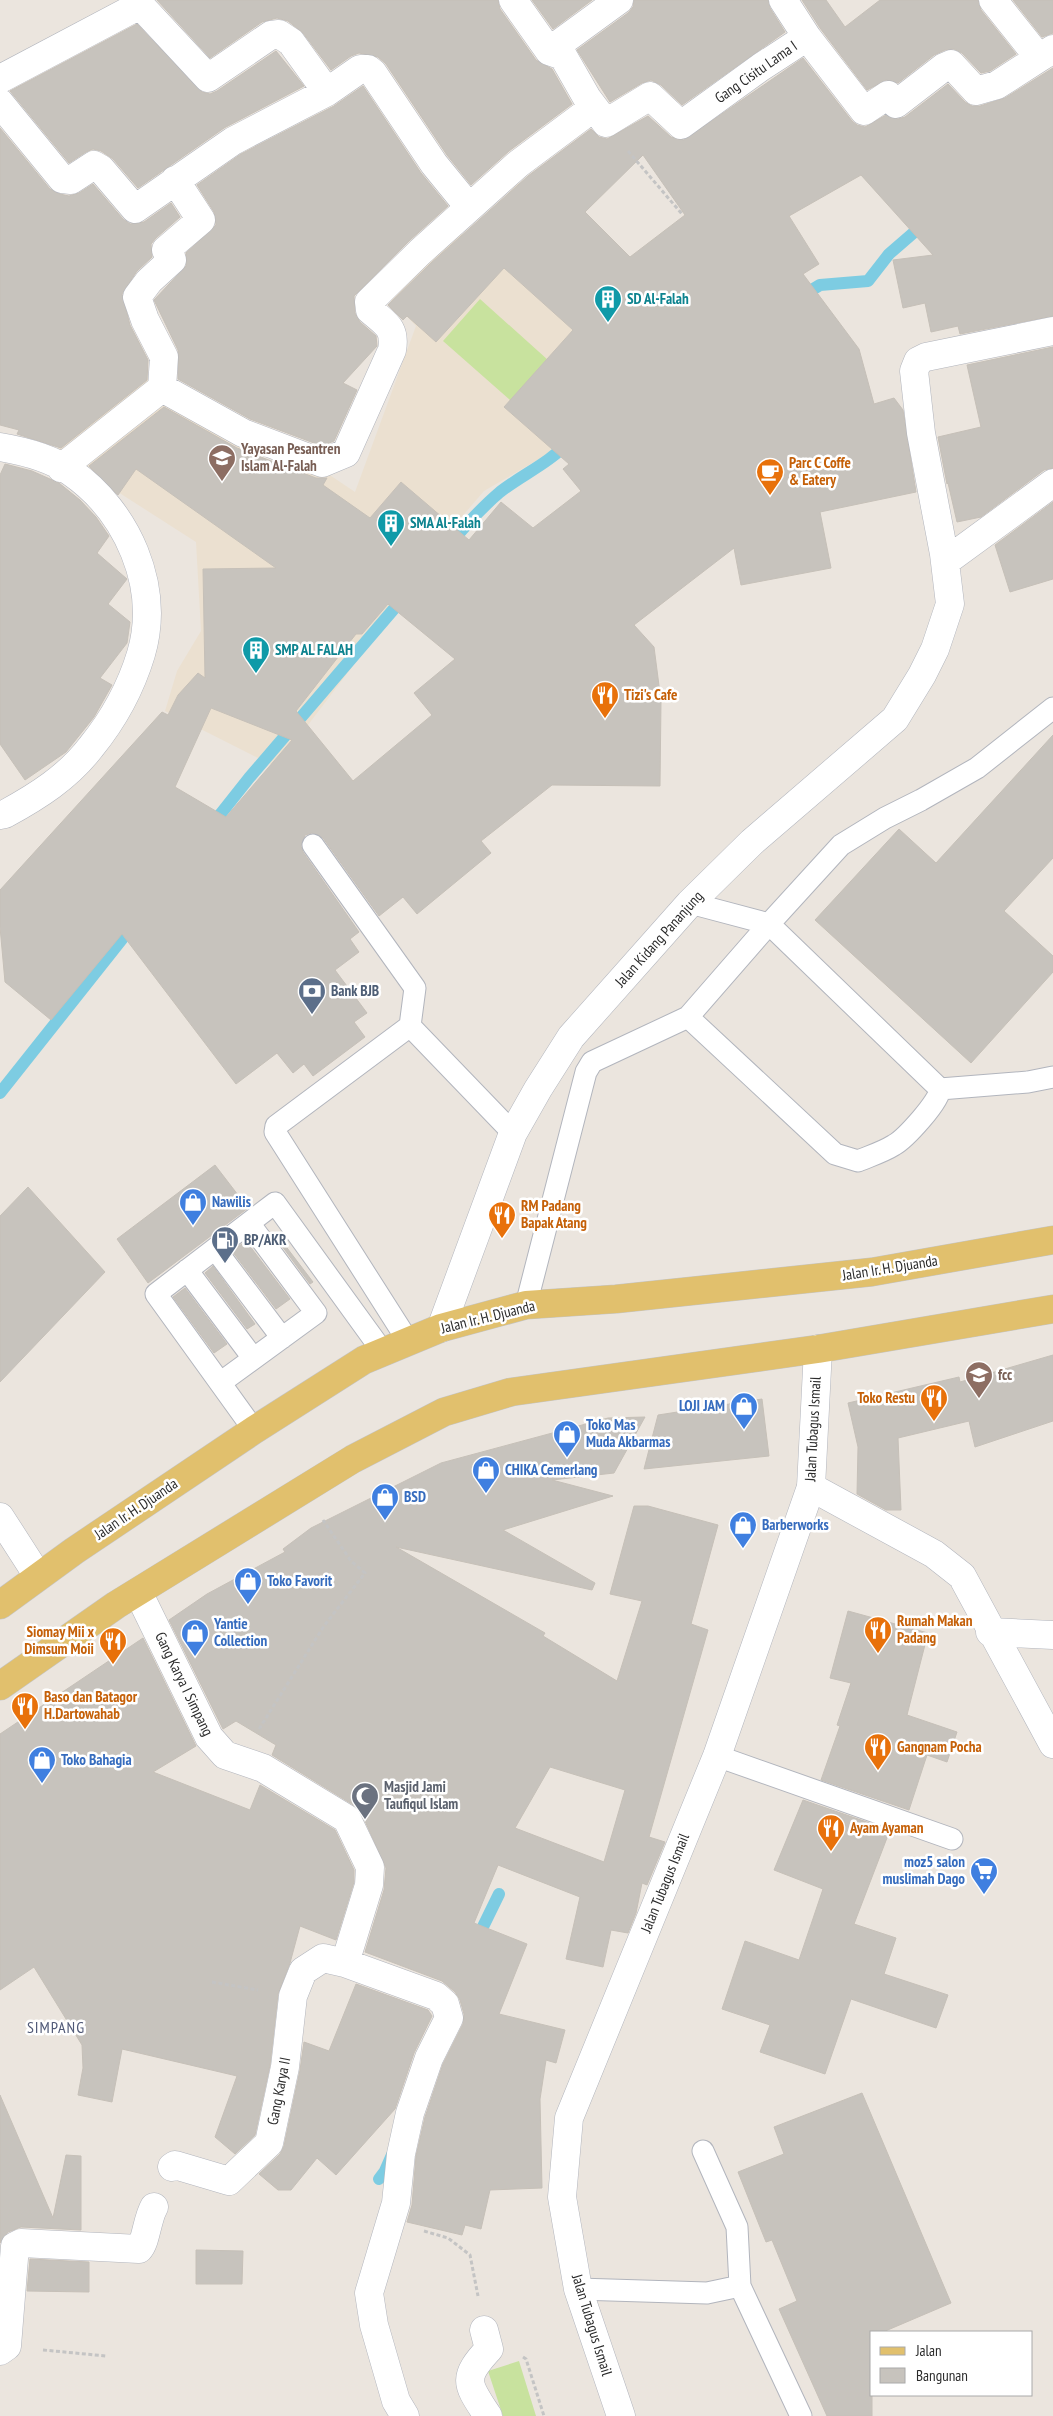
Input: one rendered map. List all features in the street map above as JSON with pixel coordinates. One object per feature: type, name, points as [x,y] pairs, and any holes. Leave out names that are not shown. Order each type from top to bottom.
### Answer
[{"type":"main road","name":"Jalan Ir. H. Djuanda","points":[[1,1601],[254,1430],[364,1360],[440,1328],[526,1305],[616,1299],[872,1272],[1053,1240]]},
{"type":"main road","points":[[0,1686],[138,1592],[353,1459],[444,1412],[511,1392],[818,1349],[1053,1310]]},
{"type":"street","points":[[162,388],[242,433],[322,463],[346,453],[392,350],[395,336],[390,328],[370,310],[370,302],[469,207],[518,164],[600,115],[563,56],[549,51],[513,0]]},
{"type":"street","points":[[549,51],[619,0]]},
{"type":"street","points":[[783,0],[807,37]]},
{"type":"street","points":[[993,0],[1046,53]]},
{"type":"street","points":[[0,79],[140,5],[208,78],[271,35],[279,34],[291,42],[326,92]]},
{"type":"street","name":"Gang Cisitu Lama I","points":[[600,115],[650,96],[680,125],[760,67],[807,37],[864,111],[888,95],[896,104],[944,67],[951,64],[976,91],[997,85],[1046,53]]},
{"type":"street","points":[[0,103],[62,179],[71,180],[94,165],[100,169],[136,209],[174,180],[233,141],[326,92],[360,70],[368,69],[373,73],[434,164],[469,207]]},
{"type":"street","points":[[61,468],[162,388],[164,358],[141,312],[137,297],[150,281],[172,260],[166,250],[201,220],[174,180]]},
{"type":"street","points":[[1053,331],[926,357],[918,362],[914,371],[921,433],[945,562],[1053,483]]},
{"type":"street","points":[[0,447],[28,452],[69,471],[97,494],[122,524],[141,568],[147,608],[141,653],[124,698],[91,748],[50,789],[0,815]]},
{"type":"street","name":"Jalan Kidang Pananjung","points":[[440,1328],[513,1133],[571,1037],[690,903],[785,812],[842,767],[895,720],[935,649],[950,604],[945,562]]},
{"type":"street","name":"Jalan Tubagus Ismail","points":[[621,2416],[578,2289],[562,2197],[569,2118],[717,1756],[811,1487],[818,1349]]},
{"type":"street","points":[[811,1487],[934,1554],[962,1576],[990,1632],[1053,1744]]},
{"type":"street","points":[[7,1528],[38,1576]]},
{"type":"street","name":"Gang Karya I Simpang","points":[[138,1592],[209,1737],[225,1755],[263,1768],[347,1819],[370,1867],[369,1885],[345,1963]]},
{"type":"street","points":[[990,1632],[1053,1635]]},
{"type":"street","name":"Gang Karya II","points":[[172,2167],[175,2165],[229,2181],[269,2143],[285,2067],[292,2002],[303,1970],[323,1958],[345,1963]]},
{"type":"street","points":[[345,1963],[436,1996],[445,2004],[449,2018],[429,2058],[410,2112],[401,2154],[396,2203],[369,2293],[374,2325],[394,2393],[405,2416]]},
{"type":"street","points":[[4,2348],[15,2246],[21,2243],[139,2249],[143,2245],[148,2217],[154,2207]]},
{"type":"street","points":[[487,2339],[473,2365],[469,2378],[472,2392],[488,2416]]},
{"type":"lane","points":[[526,1305],[586,1072],[592,1062],[688,1017],[768,924],[841,845],[884,818],[921,800],[976,768],[1053,708]]},
{"type":"lane","points":[[313,846],[415,988],[410,1026],[276,1126],[275,1132],[408,1341]]},
{"type":"lane","points":[[688,1017],[835,1154],[847,1159],[858,1161],[896,1145],[940,1095],[940,1089],[768,924],[690,903]]},
{"type":"lane","points":[[410,1026],[513,1133]]},
{"type":"lane","points":[[940,1089],[1028,1082],[1053,1077]]},
{"type":"lane","points":[[254,1430],[156,1294],[275,1203],[383,1352]]},
{"type":"lane","points":[[220,1383],[316,1313],[249,1223]]},
{"type":"lane","points":[[215,1249],[282,1338]]},
{"type":"lane","points":[[187,1270],[253,1358]]},
{"type":"lane","points":[[717,1756],[952,1839]]},
{"type":"lane","points":[[703,2151],[737,2228],[740,2286],[801,2416]]},
{"type":"lane","points":[[578,2289],[708,2293],[740,2286]]},
{"type":"path","points":[[600,115],[640,168],[682,214]]},
{"type":"path","points":[[244,1761],[265,1718],[324,1626],[365,1573],[351,1561],[322,1520]]},
{"type":"path","points":[[212,1982],[260,1991]]},
{"type":"path","points":[[390,2221],[448,2238],[470,2255],[487,2339],[495,2360],[519,2354],[526,2359],[544,2416]]},
{"type":"path","points":[[4,2348],[106,2356]]},
{"type":"shaded area","name":"Yayasan Pesantren Islam Al-Falah","points":[[518,183],[671,317],[553,451],[484,491],[453,527],[362,654],[276,767],[165,711],[177,671],[201,631],[196,542],[54,451],[148,377],[287,474],[300,455],[355,492],[416,326],[388,297],[456,227],[467,241]]},
{"type":"green space","points":[[480,299],[548,360],[511,401],[443,341]]},
{"type":"green space","points":[[519,2361],[536,2416],[503,2416],[488,2371]]},
{"type":"building","points":[[157,0],[498,0],[500,9],[536,60],[552,69],[572,104],[509,151],[471,185],[447,155],[386,64],[378,57],[359,53],[351,56],[331,70],[303,33],[288,21],[277,18],[262,22],[210,58]]},
{"type":"building","points":[[532,0],[592,0],[553,29]]},
{"type":"building","points":[[634,0],[768,0],[770,8],[785,32],[682,105],[661,85],[651,80],[642,83],[610,102],[577,50],[628,13],[633,7]]},
{"type":"building","points":[[802,0],[826,0],[845,27],[880,0],[978,0],[981,10],[1016,54],[990,71],[981,73],[962,53],[954,49],[945,50],[934,55],[898,83],[886,80],[867,90],[820,28]]},
{"type":"building","points":[[1013,0],[1053,0],[1053,33],[1042,37]]},
{"type":"building","points":[[137,24],[202,92],[210,94],[217,91],[276,51],[304,86],[224,128],[138,188],[113,159],[101,151],[93,149],[69,163],[10,91]]},
{"type":"building","points":[[803,58],[852,121],[857,125],[865,127],[886,115],[898,119],[905,117],[948,84],[965,102],[972,106],[980,106],[1005,98],[1053,68],[1053,316],[960,334],[958,326],[931,332],[925,303],[903,308],[893,260],[933,255],[861,175],[789,216],[819,264],[803,274],[859,349],[874,404],[894,398],[903,410],[916,492],[820,512],[831,568],[741,585],[734,548],[634,625],[654,647],[661,701],[660,786],[552,785],[481,841],[491,853],[417,914],[403,897],[379,916],[323,838],[312,833],[305,835],[301,846],[303,852],[359,932],[350,939],[359,952],[335,970],[367,1013],[354,1022],[365,1037],[313,1076],[304,1064],[293,1073],[277,1053],[236,1084],[122,934],[51,1020],[5,982],[0,927],[0,890],[162,712],[168,715],[178,695],[198,673],[205,678],[203,569],[276,568],[136,469],[118,495],[89,466],[164,407],[237,448],[316,478],[327,478],[323,485],[370,518],[401,482],[469,540],[501,502],[533,528],[581,491],[563,469],[569,464],[504,407],[573,330],[504,268],[436,342],[407,316],[403,320],[388,305],[431,263],[528,176],[591,129],[599,137],[607,139],[648,116],[671,137],[684,140]],"holes":[[[643,155],[685,215],[630,257],[585,212]],[[388,604],[455,659],[414,693],[432,715],[353,781],[296,711],[356,634],[362,634]],[[211,708],[292,740],[226,817],[175,787]]]},
{"type":"building","points":[[363,86],[421,173],[448,206],[409,241],[354,296],[355,313],[360,322],[376,336],[377,346],[343,383],[357,390],[334,441],[322,446],[250,419],[178,379],[178,350],[154,300],[186,266],[186,253],[216,225],[214,212],[197,185],[241,154],[334,106]]},
{"type":"building","points":[[0,128],[50,189],[60,194],[69,196],[79,193],[93,184],[123,219],[130,224],[144,222],[171,203],[180,217],[151,244],[152,257],[137,271],[122,294],[130,325],[148,360],[147,380],[61,448],[17,434],[19,430],[0,425]]},
{"type":"building","points":[[1053,347],[1053,468],[1044,470],[981,517],[957,522],[938,437],[981,427],[967,365]]},
{"type":"building","points":[[5,464],[32,471],[59,483],[80,500],[96,517],[109,536],[97,553],[127,579],[108,604],[130,622],[127,643],[100,678],[112,685],[94,717],[66,752],[25,780],[0,744],[0,475]]},
{"type":"building","points":[[1053,502],[1053,579],[1010,592],[995,545]]},
{"type":"building","points":[[1053,735],[1053,858],[1004,911],[1053,956],[1053,972],[971,1063],[815,920],[899,829],[936,863]]},
{"type":"building","points":[[215,1165],[248,1208],[148,1283],[117,1239]]},
{"type":"building","points":[[28,1187],[105,1272],[0,1382],[0,1216]]},
{"type":"building","points":[[281,1240],[313,1282],[310,1284],[279,1242]]},
{"type":"building","points":[[246,1241],[290,1299],[276,1309],[232,1251]]},
{"type":"building","points":[[213,1266],[255,1324],[247,1329],[205,1273]]},
{"type":"building","points":[[185,1288],[227,1344],[214,1353],[173,1297]]},
{"type":"building","points":[[1053,1355],[1053,1421],[975,1447],[969,1421],[898,1438],[901,1510],[886,1510],[857,1494],[858,1447],[848,1403],[959,1377],[960,1382]]},
{"type":"building","points":[[762,1399],[769,1456],[644,1469],[658,1415]]},
{"type":"building","points":[[645,1417],[614,1473],[552,1480],[613,1496],[503,1530],[595,1583],[592,1590],[396,1547],[545,1633],[543,1636],[617,1681],[642,1601],[610,1594],[634,1506],[648,1506],[718,1525],[691,1624],[708,1630],[649,1837],[665,1842],[647,1885],[642,1883],[636,1913],[628,1933],[611,1930],[603,1967],[566,1959],[580,1897],[498,1865],[474,1923],[527,1944],[499,2014],[565,2030],[556,2063],[546,2060],[540,2099],[542,2188],[490,2190],[481,2229],[465,2225],[462,2235],[407,2222],[412,2205],[416,2156],[425,2117],[443,2064],[463,2024],[464,2014],[460,2000],[455,1992],[442,1981],[365,1952],[384,1890],[386,1868],[361,1812],[355,1806],[272,1755],[276,1745],[236,1721],[223,1729],[169,1620],[207,1594],[285,1552],[283,1549],[311,1528],[441,1463],[608,1418]],"holes":[[[550,1767],[625,1790],[604,1862],[515,1828]]]},
{"type":"building","points":[[848,1611],[928,1633],[907,1715],[957,1732],[947,1762],[927,1755],[909,1810],[821,1780],[840,1726],[837,1725],[851,1683],[830,1678]]},
{"type":"building","points":[[143,1638],[196,1746],[153,1772],[250,1810],[260,1785],[335,1830],[354,1870],[354,1882],[336,1940],[300,1926],[290,1963],[278,1994],[270,2065],[255,2135],[235,2154],[215,2137],[237,2076],[122,2049],[112,2102],[78,2095],[83,2068],[82,2045],[34,1967],[0,1990],[0,1734]]},
{"type":"building","points":[[803,1800],[890,1830],[854,1924],[896,1938],[884,1974],[948,1995],[936,2028],[851,1999],[825,2074],[760,2052],[770,2025],[722,2009],[745,1941],[799,1960],[823,1889],[774,1870]]},
{"type":"building","points":[[356,1984],[428,2010],[432,2016],[414,2053],[395,2109],[336,2175],[317,2158],[291,2190],[278,2190],[259,2174],[280,2154],[284,2146],[304,2042],[329,2051]]},
{"type":"building","points":[[862,2093],[951,2303],[885,2331],[870,2331],[870,2396],[872,2396],[872,2416],[827,2416],[779,2309],[797,2301],[772,2240],[766,2242],[738,2172],[784,2154],[774,2127]]},
{"type":"building","points":[[0,2095],[53,2218],[66,2155],[81,2156],[81,2230],[21,2227],[8,2232],[0,2243]]},
{"type":"building","points":[[196,2250],[243,2251],[242,2284],[196,2284]]},
{"type":"building","points":[[30,2259],[89,2262],[89,2292],[27,2291]]},
{"type":"waterway","points":[[800,297],[820,285],[868,281],[889,254],[926,222]]},
{"type":"waterway","points":[[449,545],[486,504],[500,492],[553,456],[569,441]]},
{"type":"waterway","points":[[211,826],[249,778],[405,596]]},
{"type":"waterway","points":[[0,1093],[134,924]]},
{"type":"waterway","points":[[476,1941],[499,1894]]},
{"type":"waterway","points":[[379,2179],[392,2155]]},
{"type":"place","name":"SD Al-Falah","points":[[608,323]]},
{"type":"place","name":"Yayasan Pesantren Islam Al-Falah","points":[[222,482]]},
{"type":"place","name":"Parc C Coffe & Eatery","points":[[770,496]]},
{"type":"place","name":"SMA Al-Falah","points":[[391,547]]},
{"type":"place","name":"SMP AL FALAH","points":[[256,674]]},
{"type":"place","name":"Tizi's Cafe","points":[[605,719]]},
{"type":"place","name":"Bank BJB","points":[[312,1015]]},
{"type":"place","name":"Nawilis","points":[[193,1226]]},
{"type":"place","name":"RM Padang Bapak Atang","points":[[502,1239]]},
{"type":"place","name":"BP/AKR","points":[[225,1264]]},
{"type":"place","name":"fcc","points":[[979,1399]]},
{"type":"place","name":"Toko Restu","points":[[934,1422]]},
{"type":"place","name":"LOJI JAM","points":[[744,1430]]},
{"type":"place","name":"Toko Mas Muda Akbarmas","points":[[567,1458]]},
{"type":"place","name":"CHIKA Cemerlang","points":[[486,1494]]},
{"type":"place","name":"BSD","points":[[385,1521]]},
{"type":"place","name":"Barberworks","points":[[743,1549]]},
{"type":"place","name":"Toko Favorit","points":[[248,1605]]},
{"type":"place","name":"Rumah Makan Padang","points":[[878,1654]]},
{"type":"place","name":"Yantie Collection","points":[[195,1657]]},
{"type":"place","name":"Siomay Mii x Dimsum Moii","points":[[113,1665]]},
{"type":"place","name":"Baso dan Batagor H.Dartowahab","points":[[25,1730]]},
{"type":"place","name":"Gangnam Pocha","points":[[878,1771]]},
{"type":"place","name":"Toko Bahagia","points":[[42,1784]]},
{"type":"place","name":"Masjid Jami Taufiqul Islam","points":[[365,1820]]},
{"type":"place","name":"Ayam Ayaman","points":[[831,1852]]},
{"type":"place","name":"moz5 salon muslimah Dago","points":[[984,1895]]},
{"type":"district","name":"SIMPANG","points":[[56,2027]]}]
